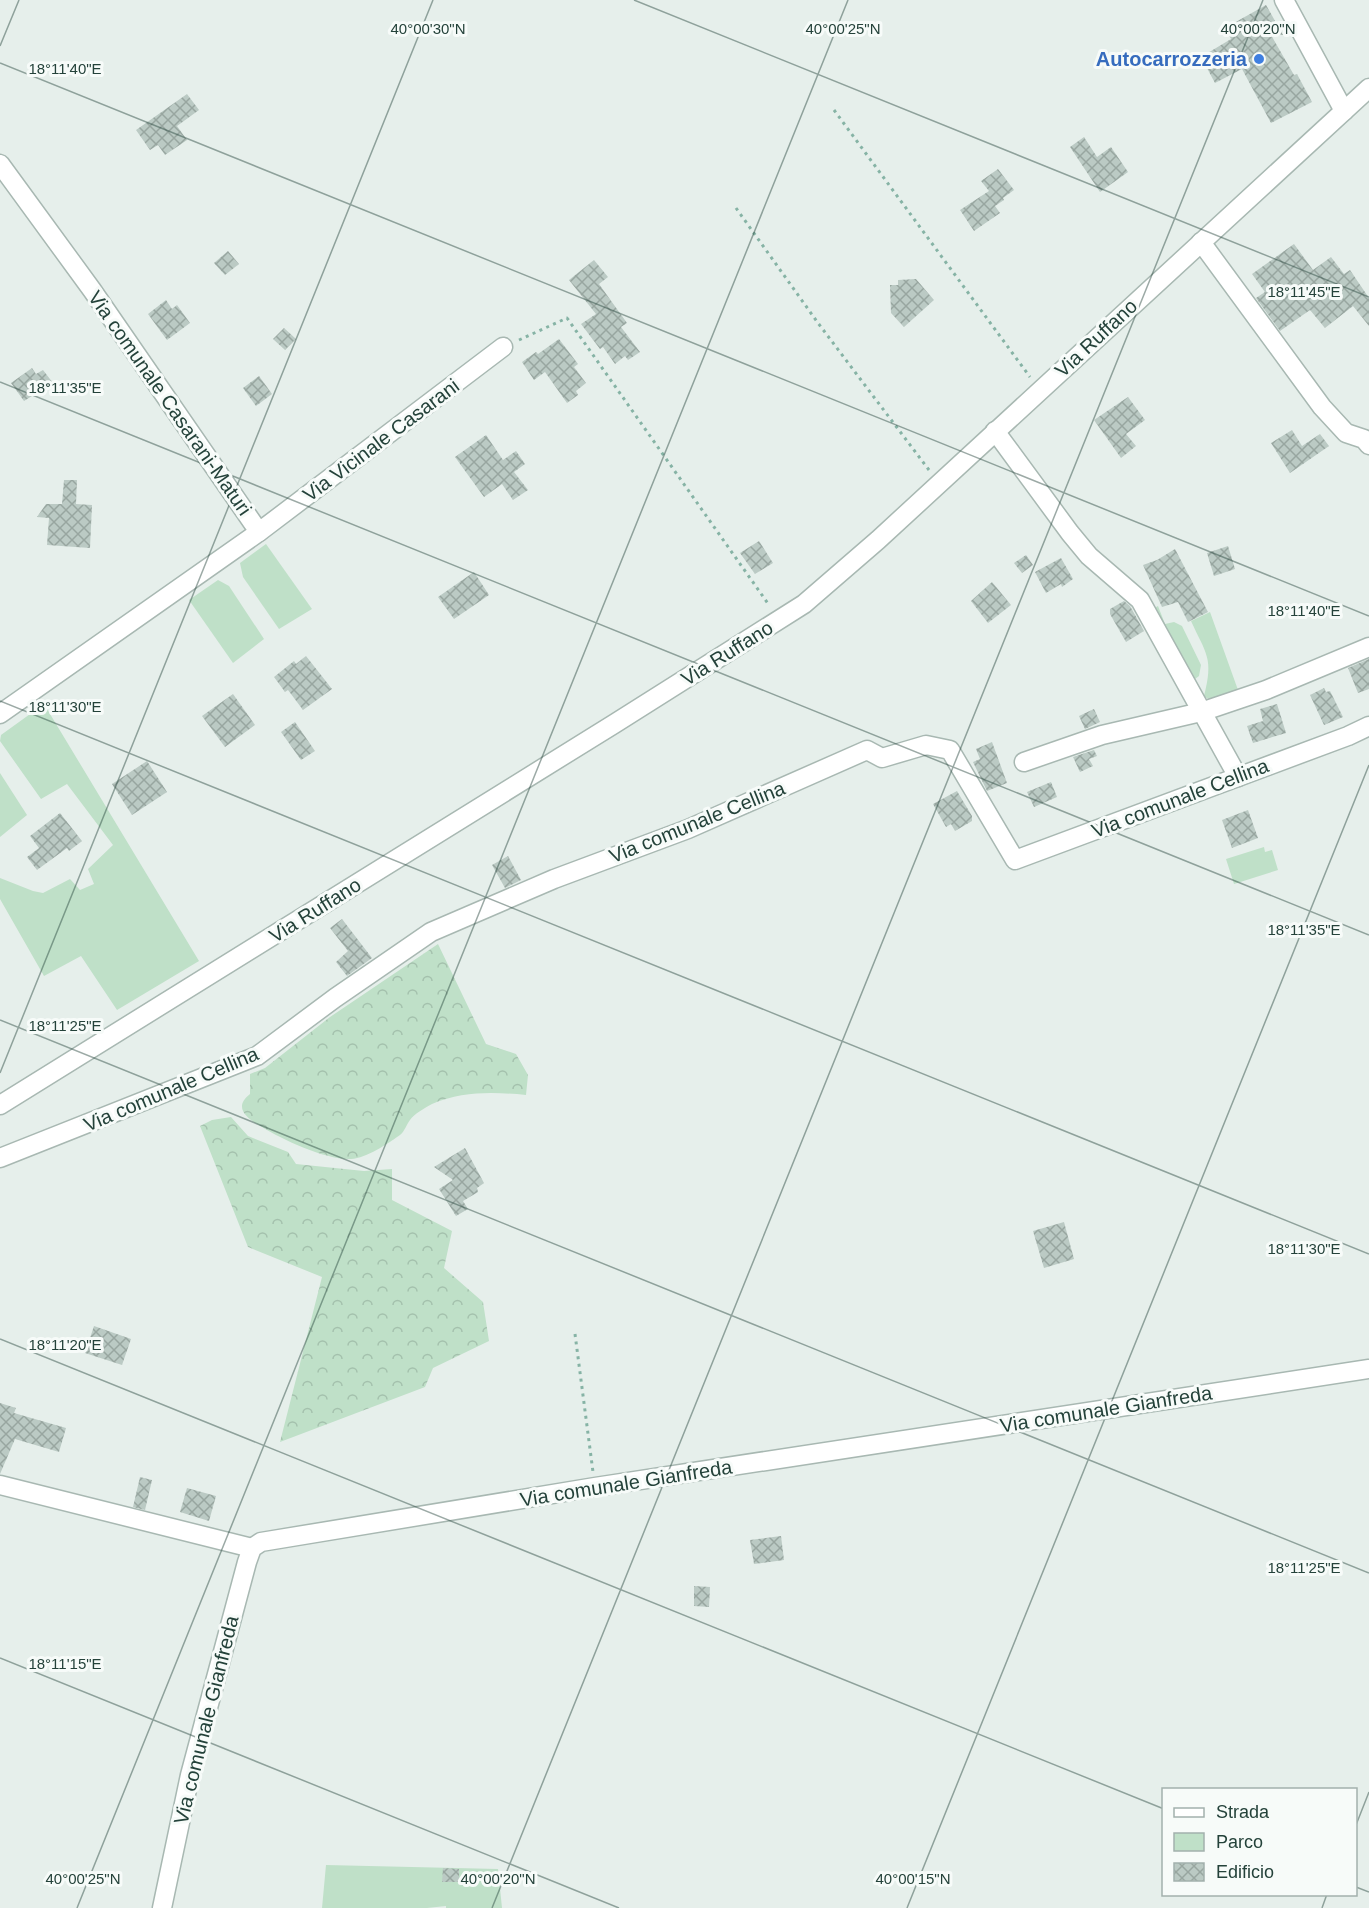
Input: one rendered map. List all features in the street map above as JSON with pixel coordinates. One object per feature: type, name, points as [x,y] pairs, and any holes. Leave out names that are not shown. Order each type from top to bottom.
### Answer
[{"type":"street","points":[[1284,0],[1344,111]]},
{"type":"street","name":"Via Ruffano","points":[[0,1105],[804,604],[1369,88]]},
{"type":"street","name":"Via comunale Casarani-Maturi","points":[[0,164],[92,290],[259,532],[0,714]]},
{"type":"street","points":[[1201,242],[1322,406],[1346,433],[1364,439],[1369,445]]},
{"type":"street","name":"Via Vicinale Casarani","points":[[259,532],[503,347]]},
{"type":"street","points":[[995,431],[1089,556],[1140,600],[1238,777]]},
{"type":"street","points":[[1024,762],[1102,735],[1201,712],[1266,690],[1369,647]]},
{"type":"street","name":"Via comunale Cellina","points":[[0,1158],[257,1056],[335,998],[431,932],[554,879],[688,829],[867,750],[882,758],[926,745],[950,750],[1015,860],[1348,736],[1369,726]]},
{"type":"street","name":"Via comunale Gianfreda","points":[[162,1908],[190,1775],[247,1562],[252,1548],[261,1542],[595,1487],[1369,1370]]},
{"type":"street","points":[[0,1485],[252,1548]]},
{"type":"path","points":[[834,110],[1039,390]]},
{"type":"path","points":[[736,208],[818,323],[939,483]]},
{"type":"path","points":[[503,347],[567,318],[780,620]]},
{"type":"path","points":[[574,1334],[595,1487]]},
{"type":"green space","points":[[266,544],[312,609],[279,629],[243,577],[240,563]]},
{"type":"green space","points":[[218,580],[229,586],[264,639],[233,663],[189,600]]},
{"type":"green space","points":[[1158,606],[1165,624],[1174,622],[1182,626],[1201,665],[1199,676],[1188,684],[1151,610]]},
{"type":"green space","points":[[1210,612],[1238,690],[1212,700],[1204,696],[1208,673],[1207,657],[1191,621]]},
{"type":"green space","points":[[44,704],[199,961],[117,1010],[81,956],[44,976],[0,899],[0,878],[43,893],[70,879],[80,890],[94,884],[88,869],[113,845],[67,784],[41,799],[0,741],[1,735]]},
{"type":"green space","points":[[0,773],[27,815],[0,837]]},
{"type":"green space","points":[[1264,847],[1265,852],[1272,850],[1278,870],[1234,884],[1226,859]]},
{"type":"green space","points":[[438,944],[486,1044],[516,1054],[528,1075],[526,1095],[478,1094],[455,1097],[432,1104],[417,1113],[402,1133],[389,1142],[370,1153],[351,1159],[330,1156],[305,1148],[271,1132],[247,1117],[242,1104],[250,1094],[250,1074],[265,1068],[330,1017]]},
{"type":"green space","points":[[231,1117],[248,1136],[288,1152],[296,1164],[364,1171],[392,1169],[392,1200],[452,1231],[444,1268],[483,1302],[489,1341],[433,1368],[425,1387],[280,1442],[322,1277],[248,1247],[200,1126],[212,1120]]},
{"type":"green space","points":[[326,1865],[498,1869],[502,1908],[446,1908],[446,1906],[322,1908]]},
{"type":"building","points":[[1266,5],[1283,35],[1271,35],[1294,75],[1297,74],[1312,102],[1271,123],[1242,69],[1215,83],[1201,57],[1231,39],[1225,28]]},
{"type":"building","points":[[187,94],[199,110],[177,126],[187,140],[165,155],[158,145],[150,150],[136,130]]},
{"type":"building","points":[[1084,137],[1097,157],[1111,147],[1128,172],[1100,192],[1070,147]]},
{"type":"building","points":[[998,169],[1014,190],[995,206],[1000,213],[974,231],[960,210],[989,191],[981,181]]},
{"type":"building","points":[[1294,244],[1313,270],[1331,257],[1344,274],[1350,270],[1369,298],[1369,326],[1353,306],[1325,328],[1310,310],[1280,331],[1256,298],[1265,292],[1252,274]]},
{"type":"building","points":[[228,251],[239,264],[225,275],[214,263]]},
{"type":"building","points":[[594,260],[608,277],[599,284],[627,323],[621,327],[640,352],[628,360],[625,356],[615,364],[603,347],[600,349],[581,324],[596,314],[569,280]]},
{"type":"building","points":[[916,279],[934,300],[904,327],[891,313],[890,285],[898,285],[898,280]]},
{"type":"building","points":[[166,300],[172,309],[177,305],[190,323],[167,340],[148,314]]},
{"type":"building","points":[[284,328],[296,339],[285,350],[273,339]]},
{"type":"building","points":[[559,339],[578,364],[574,367],[586,383],[576,391],[578,395],[567,403],[545,372],[534,380],[522,362]]},
{"type":"building","points":[[32,368],[36,374],[43,370],[53,383],[24,401],[11,383]]},
{"type":"building","points":[[259,376],[272,394],[256,406],[243,388]]},
{"type":"building","points":[[1128,397],[1145,420],[1126,434],[1136,446],[1121,458],[1094,420]]},
{"type":"building","points":[[1292,430],[1302,446],[1320,434],[1329,446],[1290,473],[1271,443]]},
{"type":"building","points":[[486,435],[503,460],[516,451],[525,464],[514,472],[528,490],[513,500],[502,484],[484,497],[455,457]]},
{"type":"building","points":[[64,480],[77,480],[76,504],[92,505],[90,548],[47,545],[49,518],[37,517],[46,504],[62,504]]},
{"type":"building","points":[[759,541],[773,563],[755,574],[740,553]]},
{"type":"building","points":[[1228,546],[1235,569],[1214,576],[1207,553]]},
{"type":"building","points":[[1175,549],[1208,612],[1188,622],[1178,602],[1162,607],[1143,565]]},
{"type":"building","points":[[1026,555],[1033,565],[1022,573],[1014,563]]},
{"type":"building","points":[[1061,558],[1073,579],[1062,587],[1061,584],[1046,593],[1035,572]]},
{"type":"building","points":[[474,572],[489,595],[454,619],[438,597]]},
{"type":"building","points":[[992,582],[1011,605],[988,623],[971,601]]},
{"type":"building","points":[[1124,601],[1130,606],[1144,631],[1126,642],[1110,614],[1110,609]]},
{"type":"building","points":[[306,656],[332,689],[303,710],[288,690],[285,692],[274,677],[294,661],[296,664]]},
{"type":"building","points":[[1369,659],[1369,689],[1358,693],[1348,668]]},
{"type":"building","points":[[1324,688],[1326,692],[1330,691],[1343,717],[1324,725],[1310,695]]},
{"type":"building","points":[[233,694],[255,725],[225,747],[202,716]]},
{"type":"building","points":[[1277,704],[1286,733],[1253,743],[1247,726],[1263,721],[1260,709]]},
{"type":"building","points":[[1094,709],[1100,722],[1085,729],[1079,716]]},
{"type":"building","points":[[295,722],[315,751],[301,760],[281,732]]},
{"type":"building","points":[[992,742],[1007,783],[987,791],[973,762],[980,759],[976,749]]},
{"type":"building","points":[[1094,750],[1097,756],[1089,759],[1093,766],[1080,772],[1073,757]]},
{"type":"building","points":[[147,761],[167,792],[132,815],[112,784]]},
{"type":"building","points":[[1051,782],[1057,797],[1034,807],[1027,792]]},
{"type":"building","points":[[957,791],[972,816],[972,821],[955,831],[951,824],[946,827],[933,804]]},
{"type":"building","points":[[1248,810],[1258,838],[1232,848],[1222,820]]},
{"type":"building","points":[[60,813],[82,841],[69,851],[67,848],[37,870],[27,857],[39,848],[30,836]]},
{"type":"building","points":[[508,856],[521,880],[505,888],[492,865]]},
{"type":"building","points":[[342,919],[372,958],[347,976],[336,962],[348,951],[330,928]]},
{"type":"building","points":[[465,1148],[484,1183],[477,1188],[478,1192],[463,1201],[468,1209],[456,1216],[439,1189],[453,1180],[434,1167]]},
{"type":"building","points":[[1064,1222],[1074,1259],[1044,1268],[1033,1231]]},
{"type":"building","points":[[94,1326],[131,1339],[122,1365],[85,1353]]},
{"type":"building","points":[[0,1403],[16,1408],[14,1413],[66,1428],[59,1452],[15,1439],[0,1474]]},
{"type":"building","points":[[140,1477],[152,1480],[145,1510],[133,1507]]},
{"type":"building","points":[[187,1488],[216,1496],[209,1521],[180,1512]]},
{"type":"building","points":[[781,1536],[784,1560],[754,1564],[750,1540]]},
{"type":"building","points":[[694,1586],[710,1587],[709,1607],[694,1606]]},
{"type":"building","points":[[443,1868],[459,1869],[459,1882],[442,1882]]},
{"type":"place","name":"Autocarrozzeria","points":[[1259,59]]}]
